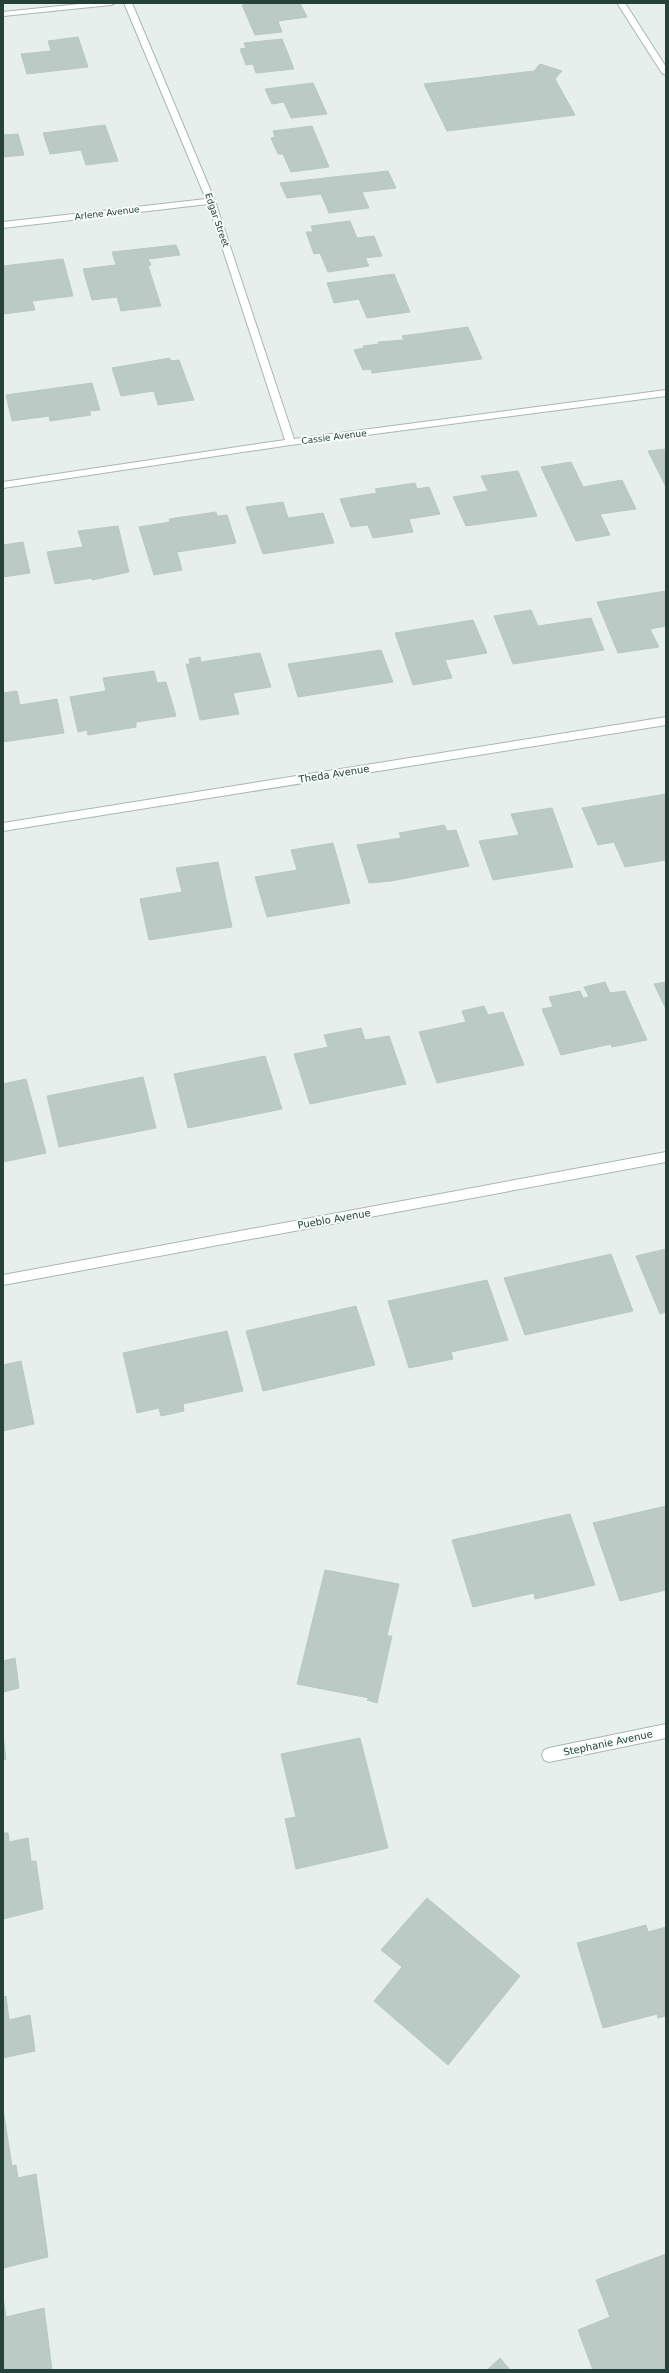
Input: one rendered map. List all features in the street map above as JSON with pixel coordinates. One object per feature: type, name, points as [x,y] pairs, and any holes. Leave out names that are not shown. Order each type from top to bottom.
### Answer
[{"type":"street","points":[[3,14],[111,3]]},
{"type":"street","name":"Edgar Street","points":[[128,3],[211,201],[290,442]]},
{"type":"street","points":[[621,3],[666,73]]},
{"type":"street","name":"Arlene Avenue","points":[[3,225],[211,201]]},
{"type":"street","name":"Cassie Avenue","points":[[3,486],[290,442],[666,393]]},
{"type":"street","name":"Theda Avenue","points":[[3,828],[666,721]]},
{"type":"street","name":"Pueblo Avenue","points":[[3,1280],[666,1157]]},
{"type":"street","name":"Stephanie Avenue","points":[[550,1755],[666,1731]]},
{"type":"building","points":[[264,3],[300,3],[307,17],[278,21],[282,32],[255,35],[242,5]]},
{"type":"building","points":[[78,37],[88,67],[27,74],[21,54],[51,51],[48,41]]},
{"type":"building","points":[[282,39],[294,69],[256,73],[253,64],[246,65],[240,49],[246,48],[244,43]]},
{"type":"building","points":[[540,64],[562,71],[555,79],[575,115],[447,131],[424,84],[534,71]]},
{"type":"building","points":[[313,83],[327,114],[291,118],[284,102],[272,104],[265,89]]},
{"type":"building","points":[[105,125],[118,161],[86,165],[81,150],[50,154],[43,133]]},
{"type":"building","points":[[312,126],[329,167],[291,172],[283,154],[278,154],[271,138],[275,137],[273,131]]},
{"type":"building","points":[[18,134],[24,155],[3,157],[3,135]]},
{"type":"building","points":[[388,171],[396,188],[362,192],[369,208],[329,213],[321,194],[287,198],[280,183]]},
{"type":"building","points":[[350,221],[357,238],[374,236],[382,256],[365,258],[369,266],[328,272],[320,253],[314,254],[306,232],[313,232],[311,226]]},
{"type":"building","points":[[176,245],[180,255],[148,259],[151,265],[148,266],[161,306],[121,311],[117,297],[92,300],[83,269],[116,265],[112,252]]},
{"type":"building","points":[[63,259],[73,296],[32,301],[35,310],[3,314],[3,266]]},
{"type":"building","points":[[394,274],[410,312],[367,318],[359,299],[334,303],[327,283]]},
{"type":"building","points":[[468,327],[482,359],[372,373],[371,369],[363,370],[354,350],[364,348],[363,346],[379,344],[378,342],[404,340],[402,336]]},
{"type":"building","points":[[170,358],[170,361],[179,360],[194,400],[158,405],[154,391],[121,396],[112,368]]},
{"type":"building","points":[[92,383],[100,410],[89,411],[91,415],[50,421],[49,416],[12,421],[6,395]]},
{"type":"building","points":[[666,449],[666,487],[648,451]]},
{"type":"building","points":[[571,462],[583,487],[622,480],[636,509],[600,514],[610,535],[576,541],[541,467]]},
{"type":"building","points":[[518,471],[537,516],[466,526],[453,497],[488,491],[481,476]]},
{"type":"building","points":[[415,483],[417,489],[429,487],[440,514],[409,519],[413,532],[373,538],[368,525],[351,527],[340,499],[377,493],[375,489]]},
{"type":"building","points":[[283,502],[288,518],[323,513],[334,543],[263,554],[246,507]]},
{"type":"building","points":[[216,512],[217,516],[227,515],[236,543],[177,552],[182,570],[154,575],[139,527],[170,522],[169,519]]},
{"type":"building","points":[[118,526],[129,572],[92,580],[92,578],[55,584],[47,552],[83,547],[78,531]]},
{"type":"building","points":[[23,542],[30,573],[3,577],[3,545]]},
{"type":"building","points":[[666,591],[666,626],[650,629],[659,647],[618,653],[597,602]]},
{"type":"building","points":[[531,610],[538,626],[591,618],[604,650],[513,664],[494,616]]},
{"type":"building","points":[[473,620],[487,653],[445,660],[452,678],[413,685],[395,633]]},
{"type":"building","points":[[381,650],[393,682],[298,697],[288,664]]},
{"type":"building","points":[[260,653],[271,687],[233,693],[239,714],[200,720],[186,664],[190,664],[189,659],[200,657],[201,662]]},
{"type":"building","points":[[154,671],[157,683],[166,682],[176,716],[136,722],[136,727],[88,735],[87,730],[78,732],[70,697],[106,691],[103,678]]},
{"type":"building","points":[[17,691],[20,705],[57,699],[64,733],[3,742],[3,693]]},
{"type":"building","points":[[666,794],[666,860],[625,867],[614,842],[598,845],[582,808]]},
{"type":"building","points":[[552,808],[573,867],[493,880],[479,841],[519,835],[511,814]]},
{"type":"building","points":[[444,825],[447,831],[456,830],[469,866],[391,881],[369,883],[357,845],[401,838],[399,833]]},
{"type":"building","points":[[333,843],[350,903],[267,917],[255,877],[297,870],[291,850]]},
{"type":"building","points":[[218,862],[232,927],[149,940],[140,899],[182,892],[176,868]]},
{"type":"building","points":[[605,982],[610,993],[625,991],[647,1040],[612,1047],[611,1044],[561,1055],[542,1009],[553,1007],[549,997],[580,991],[583,998],[589,997],[584,987]]},
{"type":"building","points":[[666,982],[666,1009],[654,984]]},
{"type":"building","points":[[484,1006],[488,1015],[503,1012],[524,1065],[437,1083],[419,1032],[466,1022],[462,1011]]},
{"type":"building","points":[[361,1028],[365,1040],[389,1036],[406,1084],[310,1104],[294,1054],[328,1047],[324,1035]]},
{"type":"building","points":[[265,1056],[282,1109],[188,1128],[174,1074]]},
{"type":"building","points":[[143,1077],[156,1128],[59,1147],[47,1096]]},
{"type":"building","points":[[26,1079],[46,1153],[3,1162],[3,1084]]},
{"type":"building","points":[[666,1249],[666,1312],[660,1314],[636,1256]]},
{"type":"building","points":[[611,1254],[633,1311],[525,1335],[504,1278]]},
{"type":"building","points":[[487,1280],[508,1340],[451,1352],[453,1359],[409,1368],[388,1301]]},
{"type":"building","points":[[356,1306],[375,1365],[263,1391],[246,1331]]},
{"type":"building","points":[[227,1331],[243,1391],[183,1404],[184,1411],[161,1416],[159,1408],[137,1413],[123,1353]]},
{"type":"building","points":[[21,1361],[34,1424],[3,1431],[3,1365]]},
{"type":"building","points":[[666,1506],[666,1590],[620,1601],[593,1523]]},
{"type":"building","points":[[570,1514],[595,1585],[535,1599],[534,1593],[473,1607],[452,1540]]},
{"type":"building","points":[[325,1570],[399,1584],[387,1636],[392,1636],[377,1703],[367,1700],[369,1698],[297,1684]]},
{"type":"building","points":[[15,1658],[19,1688],[3,1692],[3,1661]]},
{"type":"building","points":[[3,1735],[6,1759],[3,1760]]},
{"type":"building","points":[[360,1738],[388,1848],[296,1869],[285,1819],[296,1817],[281,1754]]},
{"type":"building","points":[[3,1827],[4,1833],[8,1833],[9,1842],[28,1838],[31,1861],[36,1861],[43,1909],[3,1919]]},
{"type":"building","points":[[427,1898],[520,1976],[448,2065],[374,2001],[402,1967],[381,1950]]},
{"type":"building","points":[[646,1925],[648,1932],[666,1927],[666,2016],[658,2018],[657,2014],[603,2028],[577,1943]]},
{"type":"building","points":[[6,1996],[9,2020],[30,2015],[35,2051],[3,2058],[3,1997]]},
{"type":"building","points":[[3,2109],[12,2166],[16,2165],[18,2178],[36,2174],[48,2257],[3,2268]]},
{"type":"building","points":[[666,2254],[666,2370],[593,2370],[578,2330],[610,2317],[596,2280]]},
{"type":"building","points":[[3,2296],[6,2317],[44,2308],[52,2370],[3,2370]]},
{"type":"building","points":[[500,2358],[510,2370],[487,2370]]}]
